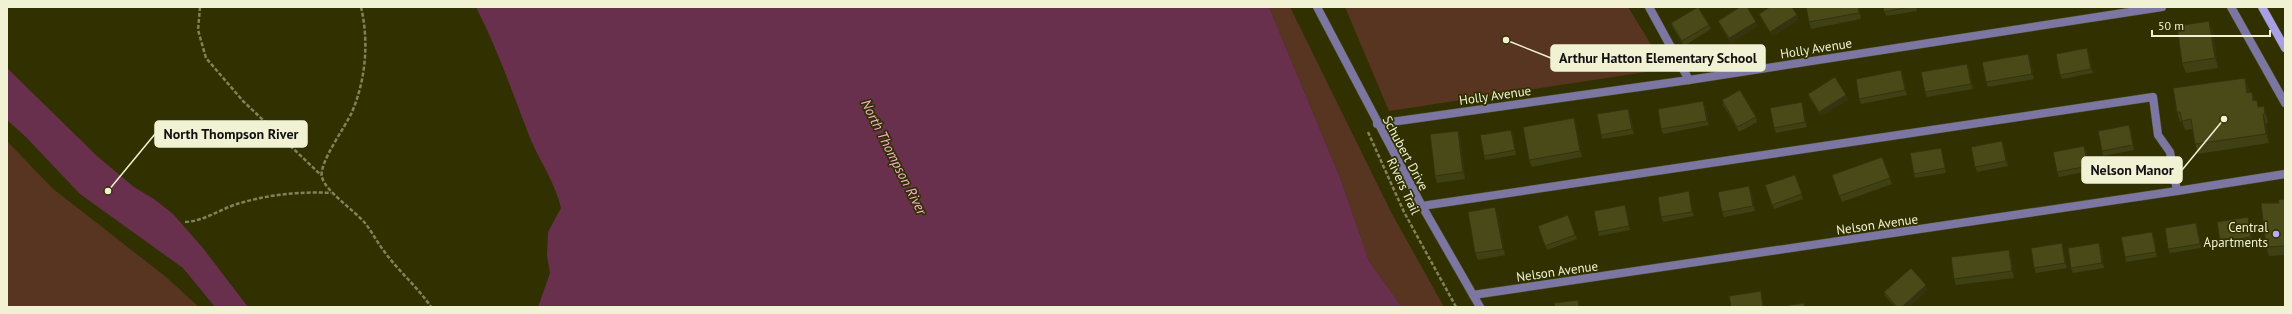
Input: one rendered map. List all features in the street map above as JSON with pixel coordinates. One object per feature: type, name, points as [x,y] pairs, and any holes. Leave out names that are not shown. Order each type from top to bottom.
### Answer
[{"type":"main road","points":[[2262,7],[2285,48]]},
{"type":"street","name":"Schubert Drive","points":[[1317,7],[1377,124],[1480,307]]},
{"type":"street","points":[[1649,7],[1688,80]]},
{"type":"street","name":"Holly Avenue","points":[[1377,124],[1688,80],[2162,7]]},
{"type":"street","points":[[2231,7],[2285,103]]},
{"type":"street","points":[[1422,206],[2153,97],[2158,135],[2170,152],[2177,191]]},
{"type":"street","name":"Nelson Avenue","points":[[1472,295],[2285,174]]},
{"type":"path","points":[[200,7],[198,30],[206,58],[243,101],[321,176],[326,186],[332,193],[346,204],[366,224],[384,252],[404,272],[431,307]]},
{"type":"path","points":[[321,176],[324,164],[352,111],[366,59],[361,7]]},
{"type":"path","name":"Rivers Trail","points":[[1366,128],[1404,212],[1456,307]]},
{"type":"path","points":[[185,222],[206,219],[234,205],[262,199],[310,191],[332,193]]},
{"type":"shaded area","points":[[1269,7],[1290,7],[1391,212],[1444,307],[1402,307],[1369,261],[1341,180]]},
{"type":"shaded area","points":[[1345,7],[1628,7],[1666,69],[1389,111]]},
{"type":"shaded area","points":[[7,141],[52,188],[166,277],[199,307],[7,307]]},
{"type":"water","name":"North Thompson River","points":[[476,7],[1269,7],[1341,180],[1369,261],[1402,307],[538,307],[550,273],[547,255],[548,232],[561,208],[555,189],[530,138],[498,56]]},
{"type":"water","points":[[7,68],[98,157],[134,187],[154,199],[173,214],[202,247],[248,307],[215,307],[183,268],[80,194],[26,137],[7,120]]},
{"type":"building","points":[[1698,7],[1709,25],[1682,41],[1671,23]]},
{"type":"building","points":[[1740,7],[1747,7],[1756,22],[1729,38],[1718,21]]},
{"type":"building","points":[[1770,7],[1792,7],[1797,15],[1770,32],[1759,14]]},
{"type":"building","points":[[1806,7],[1858,7],[1859,13],[1809,22]]},
{"type":"building","points":[[1883,7],[1910,7],[1884,12]]},
{"type":"building","points":[[2209,21],[2215,58],[2182,63],[2177,26]]},
{"type":"building","points":[[2087,48],[2091,69],[2060,75],[2056,54]]},
{"type":"building","points":[[2028,54],[2032,74],[1986,82],[1982,62]]},
{"type":"building","points":[[1967,64],[1971,84],[1925,92],[1921,72]]},
{"type":"building","points":[[1901,70],[1905,90],[1859,99],[1856,79]]},
{"type":"building","points":[[1835,77],[1846,95],[1819,112],[1808,94]]},
{"type":"building","points":[[2245,78],[2247,93],[2252,92],[2253,101],[2257,100],[2258,107],[2264,106],[2265,114],[2263,114],[2266,134],[2195,144],[2191,119],[2182,121],[2180,112],[2177,112],[2173,88]]},
{"type":"building","points":[[1740,90],[1756,117],[1737,127],[1722,100]]},
{"type":"building","points":[[1703,101],[1707,121],[1661,129],[1658,109]]},
{"type":"building","points":[[1802,102],[1805,122],[1774,128],[1770,108]]},
{"type":"building","points":[[1628,109],[1632,129],[1601,135],[1597,114]]},
{"type":"building","points":[[1574,118],[1580,151],[1529,160],[1523,127]]},
{"type":"building","points":[[2129,125],[2133,145],[2102,151],[2098,131]]},
{"type":"building","points":[[1511,130],[1515,150],[1484,156],[1480,135]]},
{"type":"building","points":[[1458,131],[1463,172],[1435,176],[1430,134]]},
{"type":"building","points":[[2002,141],[2006,161],[1975,167],[1971,147]]},
{"type":"building","points":[[2084,146],[2088,166],[2057,172],[2053,152]]},
{"type":"building","points":[[1941,148],[1945,168],[1914,174],[1910,153]]},
{"type":"building","points":[[1882,157],[1890,178],[1839,196],[1832,175]]},
{"type":"building","points":[[1795,175],[1802,194],[1772,205],[1765,185]]},
{"type":"building","points":[[1749,186],[1753,206],[1722,212],[1718,192]]},
{"type":"building","points":[[1689,191],[1692,212],[1661,217],[1658,197]]},
{"type":"building","name":"Central Apartments","points":[[2285,199],[2285,246],[2266,247],[2261,203],[2279,203],[2278,200]]},
{"type":"building","points":[[1625,205],[1629,226],[1598,232],[1594,211]]},
{"type":"building","points":[[1495,207],[1503,249],[1475,253],[1468,212]]},
{"type":"building","points":[[1568,215],[1575,235],[1545,246],[1538,226]]},
{"type":"building","points":[[2248,217],[2251,237],[2220,242],[2217,222]]},
{"type":"building","points":[[2196,223],[2200,244],[2168,249],[2165,228]]},
{"type":"building","points":[[2152,232],[2156,252],[2125,257],[2121,237]]},
{"type":"building","points":[[2062,243],[2065,263],[2034,268],[2031,248]]},
{"type":"building","points":[[2099,243],[2102,263],[2071,268],[2068,248]]},
{"type":"building","points":[[2009,250],[2012,271],[1954,279],[1951,257]]},
{"type":"building","points":[[1911,268],[1926,285],[1902,307],[1897,307],[1884,292]]},
{"type":"building","points":[[1761,291],[1763,307],[1731,307],[1729,296]]},
{"type":"building","points":[[1578,300],[1579,307],[1555,307],[1554,303]]},
{"type":"building","points":[[1804,303],[1805,307],[1784,307],[1784,306]]},
{"type":"place","name":"Arthur Hatton Elementary School","points":[[1506,40]]},
{"type":"place","name":"Nelson Manor","points":[[2224,119]]},
{"type":"place","name":"North Thompson River","points":[[108,191]]},
{"type":"place","name":"Central Apartments","points":[[2276,234]]}]
